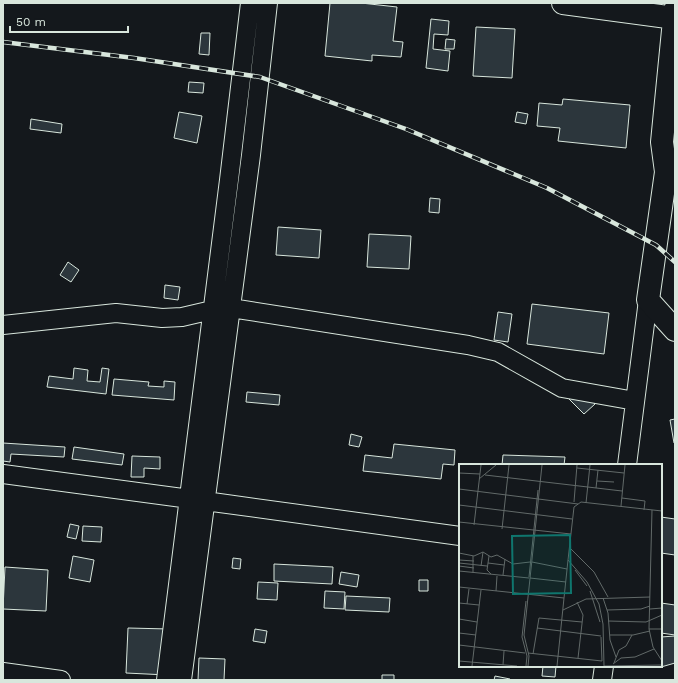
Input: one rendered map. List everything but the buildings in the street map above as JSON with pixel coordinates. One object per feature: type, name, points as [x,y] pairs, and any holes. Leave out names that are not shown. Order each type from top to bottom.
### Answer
[{"type":"main road","points":[[563,3],[675,15],[669,155],[648,300],[675,330]]},
{"type":"street","points":[[182,680],[212,310],[250,3]]},
{"type":"street","points":[[166,680],[230,308],[252,148],[268,3]]},
{"type":"street","points":[[627,464],[648,300]]},
{"type":"street","points":[[230,308],[468,345],[498,352],[562,388],[635,401]]},
{"type":"street","points":[[3,325],[116,313],[162,318],[182,317],[212,310]]},
{"type":"street","points":[[3,474],[459,536]]},
{"type":"street","points":[[602,680],[604,667]]},
{"type":"street","points":[[3,672],[61,680]]},
{"type":"railway","points":[[3,42],[134,58],[260,77],[406,129],[547,188],[656,245],[675,262]]}]
